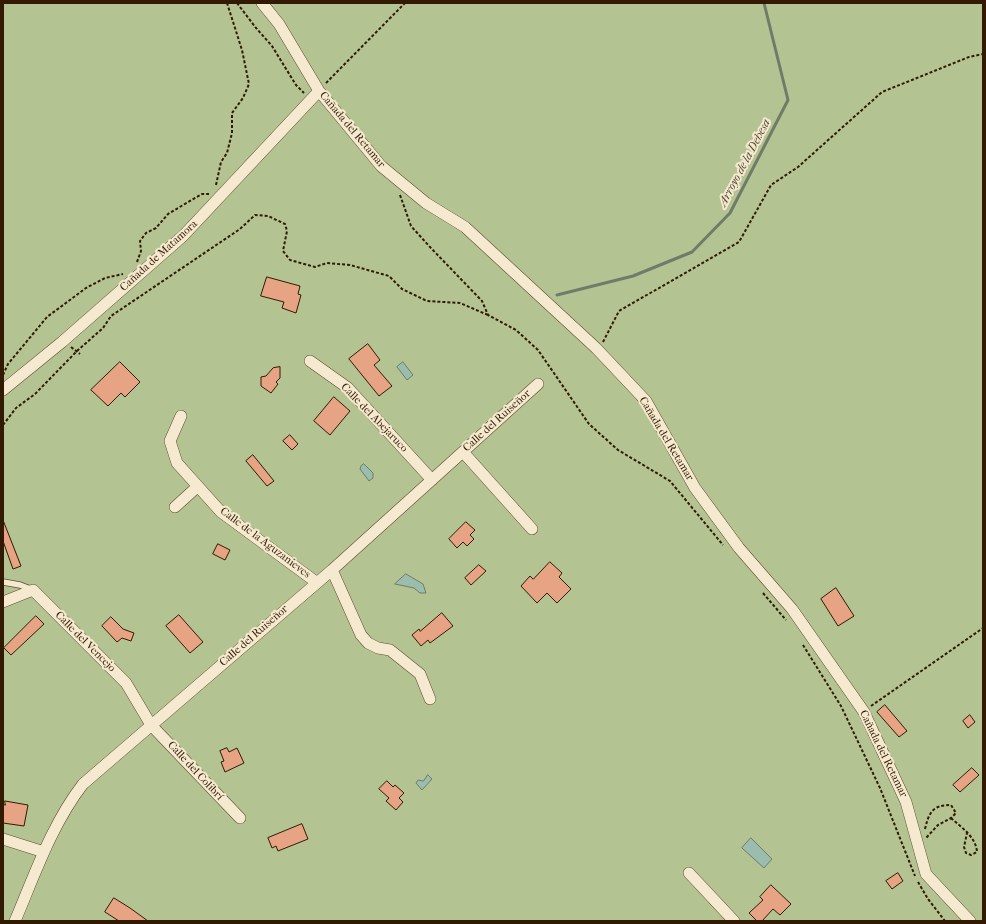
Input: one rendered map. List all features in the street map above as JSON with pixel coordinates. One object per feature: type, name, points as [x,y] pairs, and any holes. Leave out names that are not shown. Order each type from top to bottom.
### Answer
[{"type":"street","name":"Cañada del Retamar","points":[[262,3],[279,24],[319,91],[381,166],[426,203],[465,227],[596,348],[646,401],[695,488],[739,548],[792,609],[864,712],[906,802],[920,844],[926,874],[970,921]]},
{"type":"street","name":"Cañada de Matamora","points":[[3,390],[62,342],[184,236],[319,91]]},
{"type":"street","name":"Calle del Abejaruco","points":[[310,361],[348,388],[432,480]]},
{"type":"street","name":"Calle del Ruiseñor","points":[[15,921],[44,852],[68,804],[83,784],[316,582],[332,570],[538,384]]},
{"type":"street","name":"Calle de la Aguzanieves","points":[[181,416],[170,441],[177,463],[221,512],[316,582]]},
{"type":"street","points":[[463,452],[532,529]]},
{"type":"street","points":[[175,507],[197,486]]},
{"type":"street","points":[[332,570],[361,635],[368,643],[378,648],[390,650],[420,674],[430,699]]},
{"type":"street","points":[[3,602],[33,590]]},
{"type":"street","name":"Calle del Vencejo","points":[[33,590],[126,683],[151,724]]},
{"type":"street","name":"Calle del Colibrí","points":[[151,724],[240,818]]},
{"type":"street","points":[[3,839],[44,852]]},
{"type":"street","points":[[689,873],[734,921]]},
{"type":"lane","points":[[3,582],[20,585],[33,590]]},
{"type":"path","points":[[216,187],[221,162],[227,154],[232,133],[232,113],[243,98],[249,84],[245,71],[242,50],[227,3]]},
{"type":"path","points":[[237,3],[272,46],[296,85],[311,100]]},
{"type":"path","points":[[319,91],[405,3]]},
{"type":"path","points":[[596,348],[606,340],[619,311],[739,242],[771,185],[798,167],[882,92],[969,57],[983,54]]},
{"type":"path","points":[[133,267],[137,263],[141,251],[140,241],[146,233],[156,228],[168,214],[178,208],[202,194],[212,194]]},
{"type":"path","points":[[399,194],[412,226],[428,246],[482,301],[488,315]]},
{"type":"path","points":[[3,425],[16,408],[35,394],[77,351],[103,328],[110,316],[240,229],[256,214],[268,216],[285,224],[287,231],[283,252],[290,260],[315,267],[327,262],[350,265],[389,276],[402,289],[427,301],[460,303],[488,315],[516,330],[538,350],[589,424],[618,450],[670,481],[726,549]]},
{"type":"path","points":[[3,375],[8,364],[47,317],[90,286],[105,278],[129,272]]},
{"type":"path","points":[[761,591],[787,621]]},
{"type":"path","points":[[864,712],[983,628]]},
{"type":"path","points":[[800,640],[841,706],[880,788],[912,870],[928,899],[945,921]]},
{"type":"path","points":[[940,805],[952,805],[956,813],[951,818],[938,825],[920,844],[932,811],[940,805]]},
{"type":"path","points":[[951,818],[967,833],[977,843],[977,852],[972,855],[966,853],[964,847],[967,833]]},
{"type":"green space","points":[[3,3],[983,3],[983,921],[3,921]]},
{"type":"shaded area","points":[[403,362],[413,375],[407,380],[397,367]]},
{"type":"shaded area","points":[[364,464],[373,473],[373,478],[369,481],[360,469]]},
{"type":"shaded area","points":[[406,574],[423,584],[426,593],[420,593],[414,588],[395,584]]},
{"type":"shaded area","points":[[428,775],[432,779],[422,790],[416,783],[418,780],[423,781]]},
{"type":"shaded area","points":[[751,838],[772,859],[764,868],[742,848]]},
{"type":"building","points":[[267,277],[300,286],[298,294],[301,295],[296,313],[282,308],[284,302],[261,296]]},
{"type":"building","points":[[368,344],[380,360],[374,365],[392,386],[379,396],[349,359]]},
{"type":"building","points":[[120,362],[140,382],[125,397],[121,393],[108,406],[91,390]]},
{"type":"building","points":[[280,367],[280,378],[276,382],[278,384],[271,393],[261,386],[261,377],[266,376],[273,368]]},
{"type":"building","points":[[334,397],[350,411],[330,435],[314,421]]},
{"type":"building","points":[[290,435],[298,444],[292,450],[283,441]]},
{"type":"building","points":[[253,455],[274,481],[267,486],[246,461]]},
{"type":"building","points":[[3,520],[21,566],[13,569],[3,541]]},
{"type":"building","points":[[466,522],[475,530],[470,535],[474,539],[467,546],[463,542],[457,548],[449,539]]},
{"type":"building","points":[[218,544],[230,550],[225,560],[213,554]]},
{"type":"building","points":[[550,562],[562,573],[559,577],[571,589],[557,603],[547,593],[537,603],[521,586],[530,576],[533,579]]},
{"type":"building","points":[[479,565],[486,571],[471,585],[465,578]]},
{"type":"building","points":[[836,588],[854,616],[838,626],[821,599]]},
{"type":"building","points":[[442,613],[453,626],[430,643],[428,640],[421,646],[412,635],[419,629],[420,631]]},
{"type":"building","points":[[179,615],[203,642],[190,653],[166,626]]},
{"type":"building","points":[[36,616],[44,624],[11,655],[4,648]]},
{"type":"building","points":[[111,617],[123,629],[134,633],[131,641],[122,638],[117,642],[102,626]]},
{"type":"building","points":[[885,705],[907,731],[899,737],[877,712]]},
{"type":"building","points":[[970,715],[975,722],[968,728],[963,721]]},
{"type":"building","points":[[227,748],[229,752],[237,748],[244,763],[225,772],[221,762],[224,761],[220,751]]},
{"type":"building","points":[[972,768],[979,775],[960,792],[953,785]]},
{"type":"building","points":[[387,781],[393,787],[395,785],[404,793],[399,798],[403,802],[396,810],[386,801],[389,798],[379,789]]},
{"type":"building","points":[[5,801],[28,805],[24,826],[3,823],[3,804],[5,805]]},
{"type":"building","points":[[302,824],[308,839],[278,851],[276,846],[272,848],[268,838]]},
{"type":"building","points":[[898,873],[903,881],[892,889],[886,881]]},
{"type":"building","points":[[771,885],[791,904],[780,915],[773,909],[762,921],[757,921],[749,913],[763,900],[760,897]]},
{"type":"building","points":[[114,898],[148,921],[119,921],[105,912]]},
{"type":"waterway","name":"Arroyo de la Dehesa","points":[[557,295],[633,276],[692,252],[730,213],[788,100],[764,3]]}]
